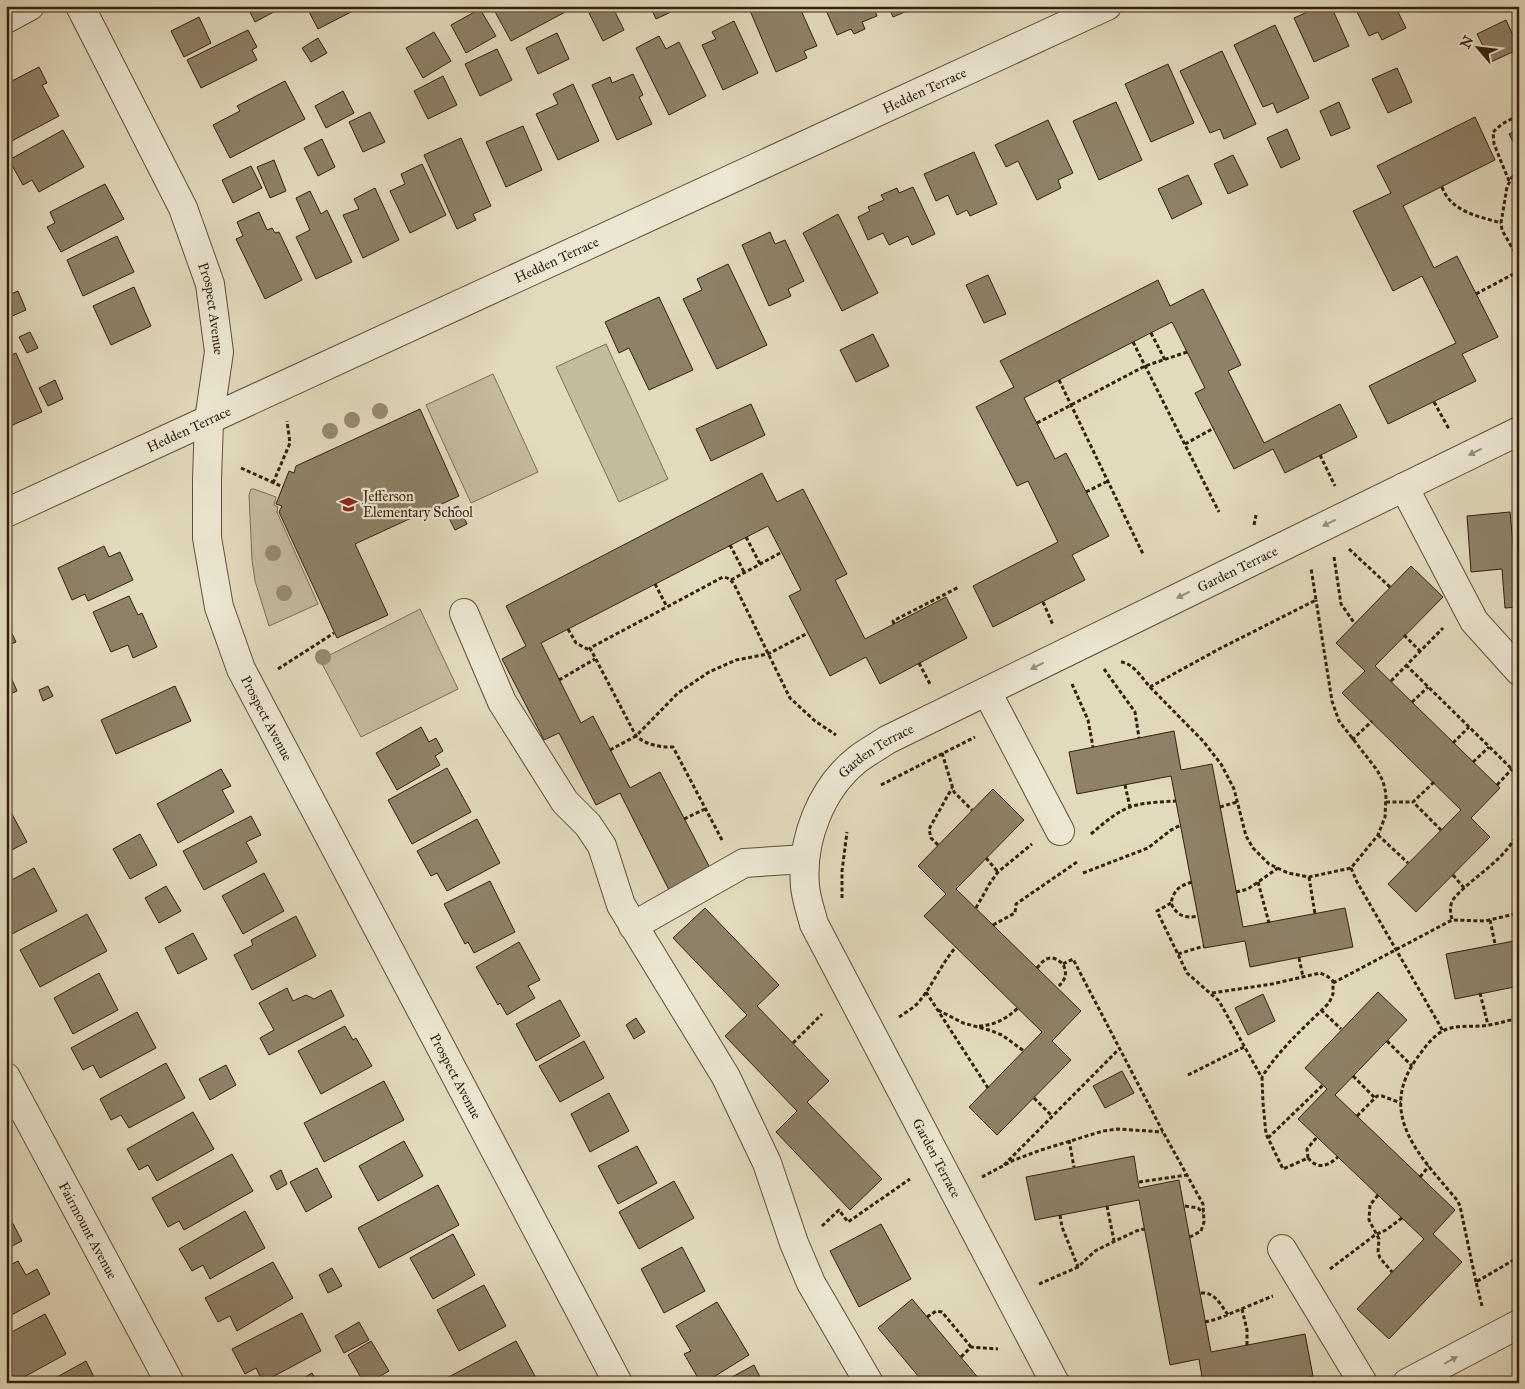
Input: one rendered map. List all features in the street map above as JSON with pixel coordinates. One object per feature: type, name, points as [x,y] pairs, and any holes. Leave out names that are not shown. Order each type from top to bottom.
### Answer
[{"type":"street","points":[[6,19],[30,6]]},
{"type":"street","name":"Prospect Avenue","points":[[80,6],[183,208],[210,284],[219,352],[210,420],[206,480],[207,538],[219,606],[241,669],[618,1383]]},
{"type":"street","name":"Hedden Terrace","points":[[6,513],[1107,6]]},
{"type":"street","name":"Garden Terrace","points":[[1055,1383],[814,924],[805,887],[805,859],[816,814],[833,786],[857,760],[887,740],[1519,431]]},
{"type":"street","points":[[1404,487],[1474,620],[1519,671]]},
{"type":"street","points":[[464,614],[502,702],[565,802],[588,825],[602,846],[621,905],[726,1077],[767,1163],[797,1251],[812,1283],[868,1383]]},
{"type":"street","points":[[987,692],[1068,831]]},
{"type":"street","points":[[633,926],[744,863],[805,859]]},
{"type":"street","name":"Fairmount Avenue","points":[[6,1077],[170,1383]]},
{"type":"street","points":[[1282,1249],[1363,1383]]},
{"type":"street","points":[[1408,1383],[1519,1324]]},
{"type":"path","points":[[1509,182],[1494,144],[1493,132],[1502,124],[1519,115]]},
{"type":"path","points":[[1519,173],[1512,177],[1509,182],[1501,223],[1502,230],[1519,260]]},
{"type":"path","points":[[1442,187],[1444,195],[1452,204],[1462,210],[1501,223]]},
{"type":"path","points":[[1476,294],[1519,271]]},
{"type":"path","points":[[1151,333],[1165,360]]},
{"type":"path","points":[[1133,342],[1219,512]]},
{"type":"path","points":[[1037,422],[1145,366],[1187,352]]},
{"type":"path","points":[[1059,380],[1143,554]]},
{"type":"path","points":[[1434,402],[1449,429]]},
{"type":"path","points":[[274,483],[290,444],[287,421]]},
{"type":"path","points":[[1185,444],[1214,428]]},
{"type":"path","points":[[1320,455],[1336,487]]},
{"type":"path","points":[[241,468],[283,487]]},
{"type":"path","points":[[1086,492],[1108,482]]},
{"type":"path","points":[[746,537],[760,564]]},
{"type":"path","points":[[1512,538],[1519,539]]},
{"type":"path","points":[[730,545],[744,572]]},
{"type":"path","points":[[1347,547],[1390,588]]},
{"type":"path","points":[[731,580],[782,552]]},
{"type":"path","points":[[1333,554],[1340,604],[1355,624]]},
{"type":"path","points":[[591,652],[590,648],[723,577],[731,580],[790,698],[814,721],[842,738]]},
{"type":"path","points":[[655,584],[667,607]]},
{"type":"path","points":[[894,624],[893,621],[959,587]]},
{"type":"path","points":[[1150,687],[1212,752],[1228,777],[1249,842],[1269,864],[1288,873],[1309,877],[1351,868],[1378,836],[1385,817],[1386,802],[1383,781],[1377,770],[1339,721],[1332,701],[1316,600]]},
{"type":"path","points":[[1043,602],[1056,630]]},
{"type":"path","points":[[1391,681],[1466,606]]},
{"type":"path","points":[[568,630],[576,643],[591,652],[636,736],[643,742],[653,746],[672,747],[723,842]]},
{"type":"path","points":[[277,669],[334,633]]},
{"type":"path","points":[[610,750],[636,736],[678,693],[709,672],[736,660],[768,654],[808,633]]},
{"type":"path","points":[[1404,635],[1420,651]]},
{"type":"path","points":[[559,680],[595,659]]},
{"type":"path","points":[[919,663],[934,691]]},
{"type":"path","points":[[1406,665],[1519,776]]},
{"type":"path","points":[[1103,668],[1135,712],[1139,738]]},
{"type":"path","points":[[1072,684],[1088,720],[1093,747]]},
{"type":"path","points":[[1412,702],[1428,686]]},
{"type":"path","points":[[1352,740],[1372,721]]},
{"type":"path","points":[[1453,743],[1469,727]]},
{"type":"path","points":[[1473,762],[1489,747]]},
{"type":"path","points":[[942,753],[954,792],[972,810]]},
{"type":"path","points":[[1497,785],[1512,770]]},
{"type":"path","points":[[1386,802],[1413,802],[1434,782]]},
{"type":"path","points":[[1125,785],[1130,808]]},
{"type":"path","points":[[938,846],[930,838],[929,829],[952,788]]},
{"type":"path","points":[[976,908],[998,872],[1068,831],[1107,820],[1130,808],[1176,801]]},
{"type":"path","points":[[1220,807],[1237,802]]},
{"type":"path","points":[[1413,802],[1441,830]]},
{"type":"path","points":[[684,820],[705,808]]},
{"type":"path","points":[[1083,873],[1148,848],[1171,830],[1181,825]]},
{"type":"path","points":[[1505,852],[1519,830]]},
{"type":"path","points":[[1378,836],[1408,864]]},
{"type":"path","points":[[1452,920],[1450,911],[1455,897],[1519,840]]},
{"type":"path","points":[[986,858],[998,872]]},
{"type":"path","points":[[994,925],[1015,913],[1016,904],[1077,862]]},
{"type":"path","points":[[1236,892],[1248,889],[1278,868]]},
{"type":"path","points":[[1351,868],[1357,882],[1443,1031]]},
{"type":"path","points":[[1453,875],[1465,889]]},
{"type":"path","points":[[1309,877],[1315,914]]},
{"type":"path","points":[[1192,882],[1180,886],[1176,890],[1171,903],[1157,911],[1188,973],[1219,1000],[1262,1078],[1263,1115],[1268,1138],[1283,1169],[1308,1158]]},
{"type":"path","points":[[1258,882],[1269,923]]},
{"type":"path","points":[[1171,903],[1177,913],[1183,916],[1190,918],[1198,916]]},
{"type":"path","points":[[1333,983],[1452,920],[1473,922],[1519,913]]},
{"type":"path","points":[[1490,920],[1495,944]]},
{"type":"path","points":[[1178,954],[1204,946]]},
{"type":"path","points":[[893,1022],[916,1005],[926,992],[945,959],[956,947]]},
{"type":"path","points":[[1037,968],[1049,958],[1064,964]]},
{"type":"path","points":[[1299,958],[1303,977]]},
{"type":"path","points":[[1064,964],[1073,959],[1163,1132],[1203,1204],[1204,1222],[1201,1232],[1190,1237]]},
{"type":"path","points":[[1057,988],[1066,978],[1064,964]]},
{"type":"path","points":[[1212,993],[1272,984],[1320,973],[1327,976],[1333,983],[1333,994],[1329,1003],[1284,1047],[1262,1078]]},
{"type":"path","points":[[926,992],[988,1088]]},
{"type":"path","points":[[1480,993],[1488,1025]]},
{"type":"path","points":[[976,1026],[996,1023],[1007,1018],[1018,1008]]},
{"type":"path","points":[[938,1010],[963,1023],[1002,1035],[1024,1051]]},
{"type":"path","points":[[1322,1010],[1342,1029]]},
{"type":"path","points":[[793,1043],[822,1014]]},
{"type":"path","points":[[1484,1311],[1460,1206],[1417,1152],[1406,1131],[1401,1093],[1412,1066],[1425,1048],[1443,1031],[1457,1027],[1488,1025],[1519,1018]]},
{"type":"path","points":[[1387,1041],[1412,1066]]},
{"type":"path","points":[[1188,1075],[1246,1046]]},
{"type":"path","points":[[1002,1167],[1120,1048]]},
{"type":"path","points":[[1353,1076],[1375,1098]]},
{"type":"path","points":[[1268,1138],[1323,1086]]},
{"type":"path","points":[[1357,1116],[1375,1098],[1382,1096],[1401,1103]]},
{"type":"path","points":[[1034,1098],[1052,1116]]},
{"type":"path","points":[[977,1180],[1014,1160],[1069,1140],[1103,1131],[1118,1129],[1163,1132]]},
{"type":"path","points":[[1317,1137],[1307,1149],[1308,1158],[1312,1163],[1326,1166],[1338,1157]]},
{"type":"path","points":[[1069,1140],[1074,1167]]},
{"type":"path","points":[[1420,1177],[1429,1166]]},
{"type":"path","points":[[1139,1182],[1187,1175]]},
{"type":"path","points":[[797,1251],[839,1210],[848,1222],[910,1178]]},
{"type":"path","points":[[1378,1195],[1370,1205],[1368,1215],[1370,1224],[1379,1239],[1378,1252],[1380,1258],[1392,1272]]},
{"type":"path","points":[[1107,1206],[1114,1241]]},
{"type":"path","points":[[1184,1206],[1198,1208],[1203,1213]]},
{"type":"path","points":[[1060,1215],[1062,1228],[1078,1267]]},
{"type":"path","points":[[1206,1322],[1305,1286],[1402,1218]]},
{"type":"path","points":[[1032,1287],[1078,1267],[1095,1252],[1114,1241],[1144,1229]]},
{"type":"path","points":[[1476,1282],[1519,1258]]},
{"type":"path","points":[[1201,1293],[1214,1296],[1228,1314]]},
{"type":"path","points":[[1242,1310],[1247,1330],[1247,1345]]},
{"type":"path","points":[[927,1317],[936,1311],[942,1312],[971,1348]]},
{"type":"path","points":[[961,1357],[971,1348],[998,1349]]},
{"type":"shaded area","points":[[606,344],[668,479],[619,502],[556,367]]},
{"type":"shaded area","points":[[493,374],[538,472],[471,503],[426,405]]},
{"type":"shaded area","points":[[251,489],[276,497],[274,505],[278,507],[277,512],[318,604],[269,626],[255,581],[252,560],[249,495]]},
{"type":"shaded area","points":[[420,609],[458,689],[361,737],[320,660]]},
{"type":"building","points":[[247,6],[285,6],[255,22]]},
{"type":"building","points":[[306,6],[351,6],[353,11],[318,29]]},
{"type":"building","points":[[500,6],[566,6],[569,10],[511,41],[494,10]]},
{"type":"building","points":[[603,6],[612,6],[624,30],[603,41],[589,13]]},
{"type":"building","points":[[650,6],[676,6],[677,9],[656,19]]},
{"type":"building","points":[[748,6],[794,6],[795,8],[799,6],[817,46],[804,51],[807,58],[776,72]]},
{"type":"building","points":[[824,6],[873,6],[877,16],[862,22],[865,29],[854,34],[851,29],[837,35]]},
{"type":"building","points":[[888,6],[919,6],[893,17]]},
{"type":"building","points":[[1321,6],[1331,6],[1349,46],[1314,62],[1294,18]]},
{"type":"building","points":[[1354,6],[1395,6],[1406,28],[1382,40],[1378,32],[1369,36]]},
{"type":"building","points":[[480,9],[496,36],[466,53],[451,25]]},
{"type":"building","points":[[199,17],[211,43],[184,57],[171,31]]},
{"type":"building","points":[[1506,20],[1519,49],[1491,62],[1477,34]]},
{"type":"building","points":[[734,21],[758,73],[723,90],[702,45],[716,39],[712,32]]},
{"type":"building","points":[[1275,25],[1309,98],[1277,113],[1273,103],[1263,107],[1234,45]]},
{"type":"building","points":[[248,30],[257,47],[252,50],[257,60],[201,88],[187,60]]},
{"type":"building","points":[[434,32],[451,61],[423,78],[406,48]]},
{"type":"building","points":[[557,33],[569,59],[538,74],[526,48]]},
{"type":"building","points":[[659,36],[666,49],[679,42],[706,96],[669,115],[636,48]]},
{"type":"building","points":[[318,38],[327,53],[311,62],[302,48]]},
{"type":"building","points":[[497,49],[512,80],[480,96],[465,64]]},
{"type":"building","points":[[1222,51],[1256,124],[1224,139],[1220,129],[1210,133],[1180,71]]},
{"type":"building","points":[[1168,64],[1194,123],[1151,142],[1125,84]]},
{"type":"building","points":[[39,67],[47,83],[42,85],[59,116],[6,144],[6,84]]},
{"type":"building","points":[[1397,68],[1412,102],[1388,113],[1372,79]]},
{"type":"building","points":[[633,74],[643,95],[639,97],[652,124],[617,140],[592,85],[610,77],[612,83]]},
{"type":"building","points":[[443,76],[457,105],[428,119],[414,91]]},
{"type":"building","points":[[285,81],[305,119],[230,158],[213,125],[240,111],[237,106]]},
{"type":"building","points":[[573,84],[599,141],[558,160],[536,114],[558,104],[553,94]]},
{"type":"building","points":[[343,91],[354,113],[326,128],[315,106]]},
{"type":"building","points":[[1116,102],[1142,160],[1099,180],[1073,121]]},
{"type":"building","points":[[1339,102],[1350,128],[1331,136],[1320,111]]},
{"type":"building","points":[[370,112],[385,142],[363,152],[349,122]]},
{"type":"building","points":[[1475,117],[1495,160],[1403,206],[1434,268],[1457,256],[1498,337],[1462,354],[1476,381],[1388,424],[1369,386],[1456,343],[1422,276],[1393,291],[1353,211],[1391,193],[1377,166]]},
{"type":"building","points":[[1048,120],[1073,173],[1058,180],[1061,188],[1037,200],[1018,161],[1006,167],[995,145]]},
{"type":"building","points":[[523,126],[542,170],[506,187],[486,142]]},
{"type":"building","points":[[1287,129],[1300,159],[1281,168],[1267,138]]},
{"type":"building","points":[[1519,129],[1519,153],[1509,134]]},
{"type":"building","points":[[63,130],[84,167],[39,192],[32,180],[23,185],[9,160]]},
{"type":"building","points":[[461,138],[491,206],[473,214],[476,220],[457,229],[424,155]]},
{"type":"building","points":[[322,139],[335,167],[318,176],[304,148]]},
{"type":"building","points":[[974,152],[997,204],[970,216],[967,210],[957,215],[948,195],[936,201],[924,174]]},
{"type":"building","points":[[1233,155],[1248,185],[1228,194],[1214,164]]},
{"type":"building","points":[[274,160],[286,191],[270,198],[257,167]]},
{"type":"building","points":[[422,164],[446,215],[410,233],[390,191],[405,184],[401,174]]},
{"type":"building","points":[[251,166],[262,188],[233,203],[222,180]]},
{"type":"building","points":[[1188,175],[1202,204],[1172,219],[1158,189]]},
{"type":"building","points":[[105,184],[124,219],[61,252],[47,227],[55,223],[50,212]]},
{"type":"building","points":[[913,187],[935,234],[912,245],[908,236],[889,245],[883,233],[868,240],[858,217],[870,211],[868,207],[884,200],[881,195],[897,188],[899,193]]},
{"type":"building","points":[[375,188],[399,240],[363,258],[343,215],[359,209],[354,199]]},
{"type":"building","points":[[310,191],[321,214],[327,210],[352,262],[316,279],[296,237],[310,230],[296,198]]},
{"type":"building","points":[[259,212],[267,230],[272,228],[275,233],[279,232],[302,280],[265,299],[236,239],[243,236],[237,222]]},
{"type":"building","points":[[838,214],[878,293],[842,311],[803,233]]},
{"type":"building","points":[[770,232],[775,244],[785,240],[804,281],[788,289],[791,296],[769,306],[742,245]]},
{"type":"building","points":[[117,236],[134,272],[83,296],[67,260]]},
{"type":"building","points":[[728,264],[767,345],[717,369],[683,299],[702,290],[697,279]]},
{"type":"building","points":[[988,275],[1006,314],[984,323],[966,285]]},
{"type":"building","points":[[1158,280],[1170,306],[1203,289],[1241,365],[1228,371],[1264,443],[1340,404],[1357,437],[1285,473],[1273,449],[1234,469],[1195,393],[1205,388],[1172,322],[1024,398],[1055,459],[1066,453],[1109,536],[1072,555],[1085,580],[993,627],[973,586],[1058,542],[1028,481],[1017,486],[976,407],[1014,387],[1000,361]]},
{"type":"building","points":[[134,287],[151,326],[111,345],[93,306]]},
{"type":"building","points":[[18,291],[26,310],[10,317],[6,307],[6,296]]},
{"type":"building","points":[[659,297],[693,370],[649,390],[629,348],[619,353],[605,322]]},
{"type":"building","points":[[30,332],[38,348],[27,353],[19,337]]},
{"type":"building","points":[[873,334],[889,366],[856,382],[840,350]]},
{"type":"building","points":[[16,353],[42,412],[6,428],[6,357]]},
{"type":"building","points":[[55,380],[63,399],[48,406],[39,388]]},
{"type":"building","points":[[751,404],[765,435],[711,461],[696,429]]},
{"type":"building","points":[[420,409],[459,496],[355,544],[388,615],[337,638],[279,512],[282,506],[276,504],[289,471],[294,473],[296,466]]},
{"type":"building","points":[[762,473],[777,502],[803,489],[847,574],[835,580],[865,639],[946,597],[967,638],[880,684],[866,657],[830,676],[789,596],[801,590],[768,526],[541,643],[581,723],[593,716],[630,788],[660,772],[710,868],[669,890],[620,793],[596,805],[559,733],[544,740],[502,659],[526,646],[506,606]]},
{"type":"building","points":[[458,506],[467,524],[455,530],[446,512]]},
{"type":"building","points":[[1510,512],[1515,565],[1519,565],[1519,607],[1505,608],[1502,569],[1471,572],[1467,516]]},
{"type":"building","points":[[104,546],[109,557],[120,552],[133,580],[88,601],[85,594],[72,600],[58,568]]},
{"type":"building","points":[[1411,566],[1443,597],[1375,666],[1500,788],[1471,818],[1490,837],[1416,912],[1388,884],[1461,810],[1342,693],[1365,671],[1336,643]]},
{"type":"building","points":[[129,596],[138,615],[142,613],[157,647],[133,658],[128,645],[111,652],[93,612]]},
{"type":"building","points":[[6,621],[16,642],[6,646]]},
{"type":"building","points":[[6,666],[17,691],[6,696]]},
{"type":"building","points":[[48,686],[53,696],[43,701],[39,690]]},
{"type":"building","points":[[175,686],[191,721],[116,754],[101,720]]},
{"type":"building","points":[[421,727],[429,742],[436,738],[443,751],[435,756],[440,765],[397,790],[376,753]]},
{"type":"building","points":[[1174,731],[1181,770],[1212,764],[1243,927],[1345,908],[1353,947],[1250,967],[1245,941],[1204,948],[1171,776],[1077,794],[1069,752]]},
{"type":"building","points":[[447,768],[471,812],[412,844],[388,800]]},
{"type":"building","points":[[221,769],[231,786],[222,790],[234,812],[178,843],[157,804]]},
{"type":"building","points":[[993,789],[1024,820],[956,889],[1081,1011],[1052,1041],[1071,1060],[997,1135],[969,1107],[1042,1032],[924,916],[946,894],[918,866]]},
{"type":"building","points":[[6,803],[27,842],[6,853]]},
{"type":"building","points":[[251,816],[261,835],[246,842],[257,862],[204,890],[183,851]]},
{"type":"building","points":[[477,819],[500,863],[447,891],[437,873],[431,876],[417,851]]},
{"type":"building","points":[[140,834],[157,865],[130,879],[113,849]]},
{"type":"building","points":[[34,868],[57,911],[10,935],[6,928],[6,883]]},
{"type":"building","points":[[264,873],[284,911],[243,934],[222,896]]},
{"type":"building","points":[[490,881],[515,932],[474,953],[468,942],[465,944],[444,904]]},
{"type":"building","points":[[166,886],[181,911],[159,923],[145,898]]},
{"type":"building","points":[[705,908],[779,985],[757,1006],[829,1081],[807,1102],[882,1179],[850,1210],[776,1132],[797,1111],[725,1036],[747,1015],[673,938]]},
{"type":"building","points":[[87,914],[107,951],[40,987],[20,950]]},
{"type":"building","points":[[296,916],[316,956],[252,990],[234,955],[253,945],[251,940]]},
{"type":"building","points":[[193,933],[207,959],[178,974],[165,948]]},
{"type":"building","points":[[1519,940],[1519,986],[1455,999],[1446,954]]},
{"type":"building","points":[[519,942],[540,980],[528,986],[535,998],[507,1015],[500,1003],[498,1005],[476,967]]},
{"type":"building","points":[[99,973],[118,1010],[73,1034],[54,998]]},
{"type":"building","points":[[287,988],[293,1001],[306,995],[314,999],[331,990],[344,1016],[269,1055],[260,1038],[274,1030],[259,1003]]},
{"type":"building","points":[[1378,992],[1407,1020],[1335,1095],[1455,1210],[1433,1234],[1462,1262],[1389,1339],[1357,1309],[1424,1239],[1298,1119],[1327,1089],[1305,1068]]},
{"type":"building","points":[[1263,994],[1275,1021],[1248,1035],[1235,1008]]},
{"type":"building","points":[[560,1000],[580,1036],[536,1061],[516,1024]]},
{"type":"building","points":[[137,1012],[156,1048],[100,1078],[93,1065],[83,1070],[71,1048]]},
{"type":"building","points":[[636,1018],[645,1032],[634,1039],[626,1025]]},
{"type":"building","points":[[345,1026],[353,1040],[356,1038],[372,1066],[321,1094],[298,1051]]},
{"type":"building","points":[[584,1041],[604,1078],[560,1102],[539,1066]]},
{"type":"building","points":[[166,1063],[185,1098],[129,1128],[121,1115],[111,1120],[100,1099]]},
{"type":"building","points":[[226,1065],[236,1085],[210,1100],[199,1079]]},
{"type":"building","points":[[1122,1071],[1134,1093],[1105,1108],[1093,1086]]},
{"type":"building","points":[[384,1081],[404,1120],[324,1162],[304,1123]]},
{"type":"building","points":[[609,1093],[629,1131],[590,1152],[571,1114]]},
{"type":"building","points":[[193,1112],[214,1149],[157,1181],[148,1165],[139,1170],[127,1149]]},
{"type":"building","points":[[404,1141],[423,1176],[378,1201],[359,1166]]},
{"type":"building","points":[[637,1146],[657,1183],[618,1204],[598,1166]]},
{"type":"building","points":[[232,1154],[253,1191],[184,1230],[179,1221],[168,1227],[152,1198]]},
{"type":"building","points":[[1134,1156],[1139,1188],[1179,1180],[1211,1352],[1305,1334],[1313,1376],[1275,1383],[1203,1383],[1199,1359],[1170,1365],[1139,1200],[1035,1220],[1026,1177]]},
{"type":"building","points":[[317,1168],[332,1197],[306,1212],[290,1182]]},
{"type":"building","points":[[281,1170],[287,1184],[277,1190],[270,1176]]},
{"type":"building","points":[[674,1181],[694,1218],[639,1249],[619,1212]]},
{"type":"building","points":[[438,1185],[459,1225],[379,1268],[358,1228]]},
{"type":"building","points":[[245,1211],[265,1248],[210,1279],[203,1265],[192,1271],[179,1249]]},
{"type":"building","points":[[9,1216],[22,1241],[6,1249],[6,1218]]},
{"type":"building","points":[[881,1224],[911,1279],[859,1307],[830,1251]]},
{"type":"building","points":[[453,1234],[475,1275],[433,1299],[410,1258]]},
{"type":"building","points":[[682,1247],[705,1291],[664,1313],[641,1269]]},
{"type":"building","points":[[18,1261],[26,1275],[37,1269],[50,1294],[6,1318],[6,1267]]},
{"type":"building","points":[[273,1262],[293,1298],[237,1331],[230,1316],[218,1322],[205,1298]]},
{"type":"building","points":[[332,1268],[342,1286],[328,1293],[319,1275]]},
{"type":"building","points":[[484,1285],[506,1326],[459,1351],[437,1310]]},
{"type":"building","points":[[912,1299],[980,1380],[976,1383],[924,1383],[878,1328]]},
{"type":"building","points":[[717,1302],[749,1355],[704,1383],[701,1383],[684,1354],[691,1351],[676,1326]]},
{"type":"building","points":[[302,1313],[321,1351],[263,1382],[256,1368],[245,1374],[232,1349]]},
{"type":"building","points":[[45,1314],[66,1354],[13,1383],[8,1383],[6,1381],[6,1335]]},
{"type":"building","points":[[359,1322],[369,1340],[344,1353],[335,1336]]},
{"type":"building","points":[[371,1341],[389,1371],[368,1383],[364,1383],[348,1355]]},
{"type":"building","points":[[516,1341],[536,1378],[528,1383],[447,1383],[445,1379]]},
{"type":"building","points":[[86,1361],[97,1383],[46,1383]]},
{"type":"building","points":[[754,1365],[763,1383],[721,1383]]},
{"type":"building","points":[[312,1373],[318,1383],[295,1383]]},
{"type":"place","name":"Jefferson Elementary School","points":[[349,504]]}]
